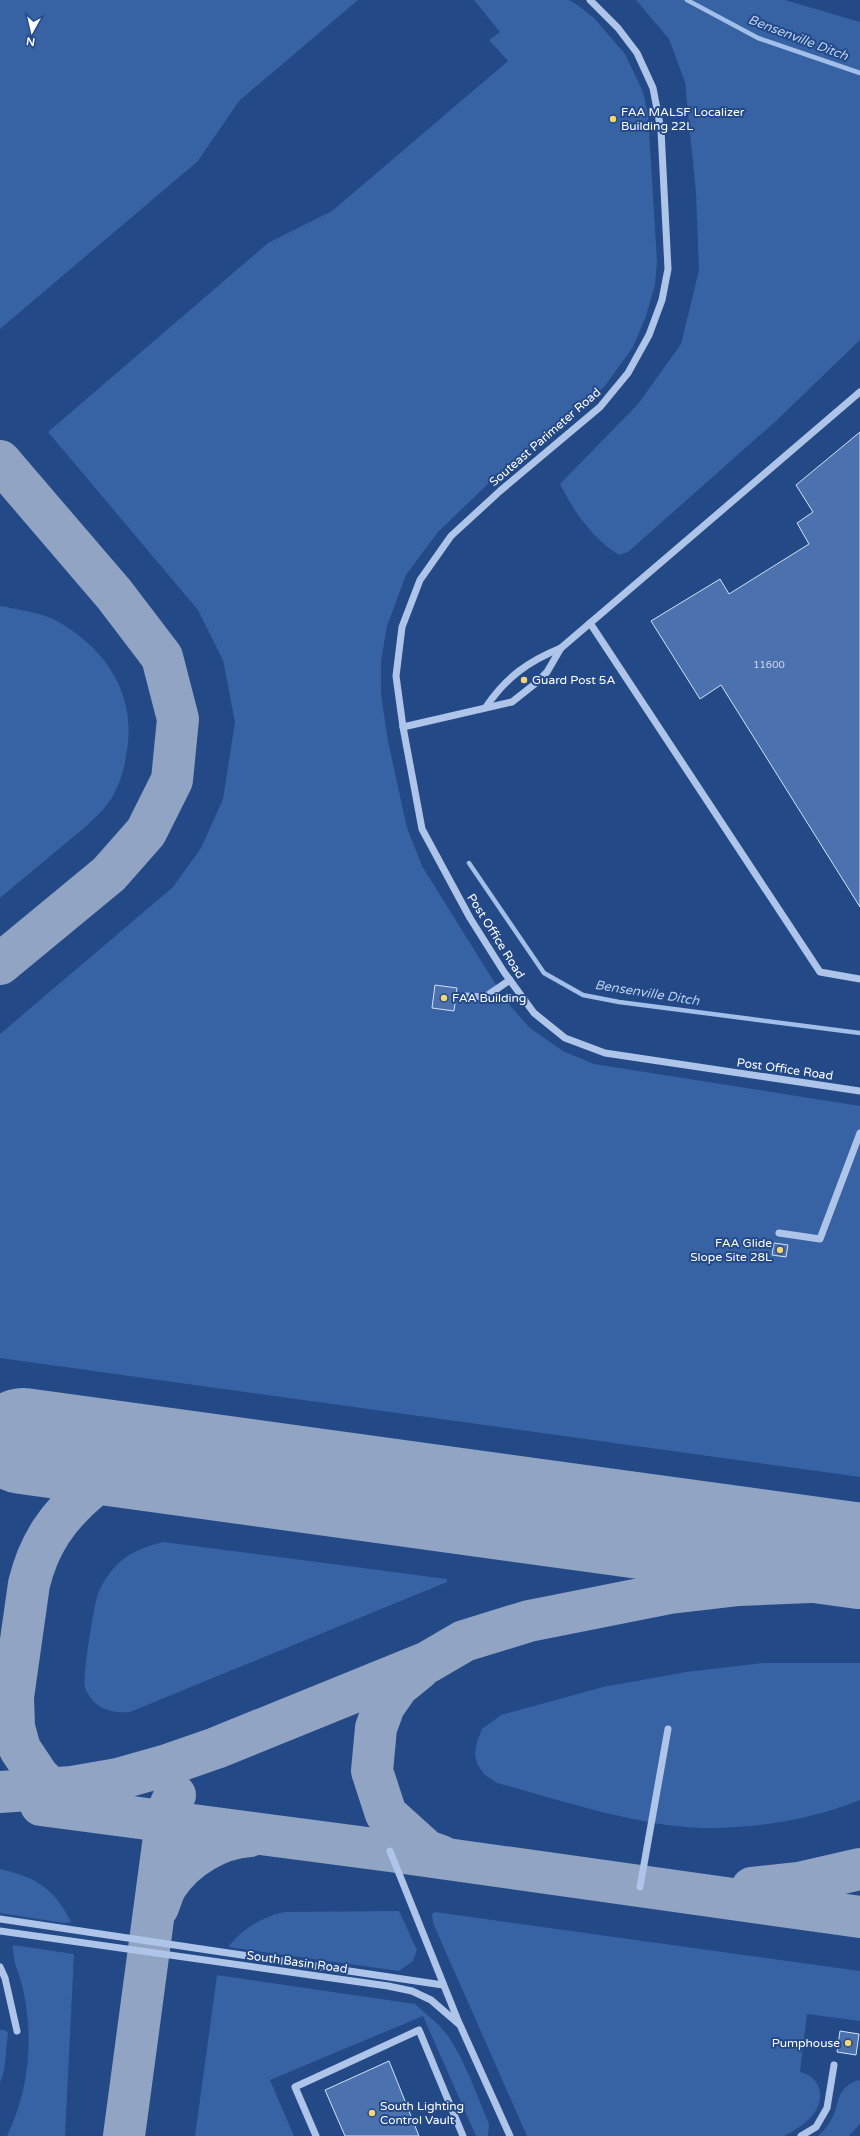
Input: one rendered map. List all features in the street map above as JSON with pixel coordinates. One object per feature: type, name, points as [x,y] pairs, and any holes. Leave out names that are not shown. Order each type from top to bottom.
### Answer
[{"type":"lane","name":"Souteast Parimeter Road","points":[[403,728],[396,676],[402,626],[420,580],[450,536],[500,491],[600,407],[628,373],[649,335],[662,300],[668,269],[661,130],[653,88],[637,53],[618,28],[590,0]]},
{"type":"lane","points":[[486,707],[498,689],[512,676],[536,658],[561,648],[860,392]]},
{"type":"lane","points":[[590,623],[820,972],[860,979]]},
{"type":"lane","points":[[403,728],[512,702],[547,672],[561,648]]},
{"type":"lane","name":"Post Office Road","points":[[403,728],[422,829],[470,918],[510,980],[534,1013],[564,1038],[605,1053],[860,1091]]},
{"type":"lane","points":[[465,996],[484,997],[510,980]]},
{"type":"lane","points":[[779,1234],[820,1239],[860,1133]]},
{"type":"lane","points":[[640,1887],[668,1729]]},
{"type":"lane","points":[[390,1851],[460,2025]]},
{"type":"lane","points":[[0,1919],[443,1985]]},
{"type":"lane","name":"South Basin Road","points":[[0,1931],[388,1986],[412,1991],[431,2000],[460,2025],[510,2136]]},
{"type":"lane","points":[[0,1967],[5,1978],[17,2031]]},
{"type":"lane","points":[[316,2136],[296,2087],[419,2030],[463,2136]]},
{"type":"lane","points":[[801,2136],[816,2127],[827,2108],[834,2065]]},
{"type":"shaded area","points":[[0,0],[358,0],[239,101],[198,161],[0,329]]},
{"type":"shaded area","points":[[474,0],[569,0],[594,18],[625,54],[643,92],[648,114],[657,261],[655,285],[646,316],[633,347],[605,386],[492,480],[438,532],[406,575],[387,626],[381,661],[381,694],[388,741],[407,828],[422,866],[506,1001],[530,1028],[563,1051],[594,1064],[860,1106],[860,1477],[0,1358],[0,1034],[173,887],[201,848],[223,799],[235,722],[223,660],[198,610],[48,432],[268,243],[332,211],[508,61],[489,40],[500,32]]},
{"type":"shaded area","points":[[636,0],[785,0],[860,22],[860,340],[776,421],[628,552],[619,555],[592,533],[571,504],[560,484],[638,404],[681,344],[699,270],[696,193],[685,82],[669,39]]},
{"type":"shaded area","points":[[0,606],[33,612],[51,618],[75,633],[91,646],[115,677],[123,695],[129,734],[121,778],[114,794],[106,806],[94,819],[0,898]]},
{"type":"shaded area","points":[[163,1542],[447,1579],[447,1582],[130,1712],[110,1711],[98,1705],[88,1695],[84,1682],[86,1660],[97,1597],[100,1588],[118,1563],[142,1549]]},
{"type":"shaded area","points":[[763,1663],[860,1663],[860,1800],[822,1813],[762,1825],[722,1828],[677,1826],[651,1823],[599,1811],[497,1783],[484,1774],[477,1764],[475,1754],[477,1741],[482,1729],[501,1715],[603,1687],[686,1672]]},
{"type":"shaded area","points":[[0,1869],[24,1876],[43,1886],[58,1900],[71,1922],[64,1923],[0,1913]]},
{"type":"shaded area","points":[[399,1911],[417,1950],[413,1961],[399,1971],[228,1947],[246,1929],[267,1917],[284,1912]]},
{"type":"shaded area","points":[[435,1912],[860,1971],[860,2021],[807,2014],[800,2072],[813,2079],[817,2084],[820,2090],[819,2103],[809,2119],[784,2136],[527,2136],[433,1923],[432,1914]]},
{"type":"shaded area","points":[[13,1945],[74,1954],[65,2136],[7,2136],[20,2101],[25,2082],[29,2045],[26,2008],[22,1984],[16,1968]]},
{"type":"shaded area","points":[[217,1975],[415,2004],[434,2020],[450,2039],[456,2049],[467,2070],[489,2124],[488,2136],[476,2136],[423,2016],[270,2080],[294,2136],[195,2136]]},
{"type":"shaded area","points":[[0,2030],[5,2030],[8,2033],[4,2071],[0,2083]]},
{"type":"shaded area","points":[[858,2080],[860,2081],[860,2124],[849,2136],[818,2136],[826,2128],[834,2115],[841,2092],[850,2084]]},
{"type":"building","points":[[860,432],[860,907],[721,685],[700,699],[651,621],[720,579],[729,594],[809,544],[797,523],[813,512],[796,485]]},
{"type":"building","name":"FAA Building","points":[[435,985],[457,988],[454,1011],[432,1008]]},
{"type":"building","name":"FAA Glide Slope Site 28L","points":[[774,1243],[788,1245],[786,1257],[772,1255]]},
{"type":"building","name":"Pumphouse","points":[[840,2031],[859,2034],[856,2055],[837,2052]]},
{"type":"building","name":"South Lighting Control Vault","points":[[389,2061],[419,2136],[345,2136],[325,2090]]},
{"type":"waterway","name":"Bensenville Ditch","points":[[687,0],[758,38],[860,73]]},
{"type":"waterway","name":"Bensenville Ditch","points":[[469,863],[544,973],[583,995],[619,1002],[860,1033]]},
{"type":"taxiway","points":[[0,461],[114,594],[162,657],[178,719],[172,780],[146,832],[109,874],[0,964]]},
{"type":"taxiway","points":[[69,1801],[52,1790],[38,1776],[20,1749],[14,1727],[13,1697],[29,1584],[33,1569],[44,1543],[59,1520],[68,1509],[102,1479],[107,1475],[127,1467],[162,1459]]},
{"type":"taxiway","points":[[0,1792],[72,1787],[118,1779],[164,1766],[216,1748],[428,1662],[464,1641],[529,1621],[670,1593],[739,1585],[860,1580]]},
{"type":"taxiway","points":[[419,1669],[398,1686],[384,1706],[376,1728],[372,1771],[386,1814],[427,1851],[441,1856]]},
{"type":"taxiway","points":[[124,2136],[166,1822],[170,1806],[175,1795]]},
{"type":"taxiway","points":[[41,1805],[390,1851],[860,1917]]},
{"type":"taxiway","points":[[158,1907],[163,1893],[174,1875],[193,1858],[214,1845],[250,1836]]},
{"type":"taxiway","points":[[752,1888],[799,1883],[860,1869]]},
{"type":"runway","points":[[23,1441],[860,1556]]},
{"type":"place","name":"FAA MALSF Localizer Building 22L","points":[[613,119]]},
{"type":"place","name":"Guard Post 5A","points":[[524,680]]},
{"type":"place","name":"FAA Building","points":[[444,998]]},
{"type":"place","name":"FAA Glide Slope Site 28L","points":[[780,1250]]},
{"type":"place","name":"Pumphouse","points":[[848,2043]]},
{"type":"place","name":"South Lighting Control Vault","points":[[372,2113]]}]
